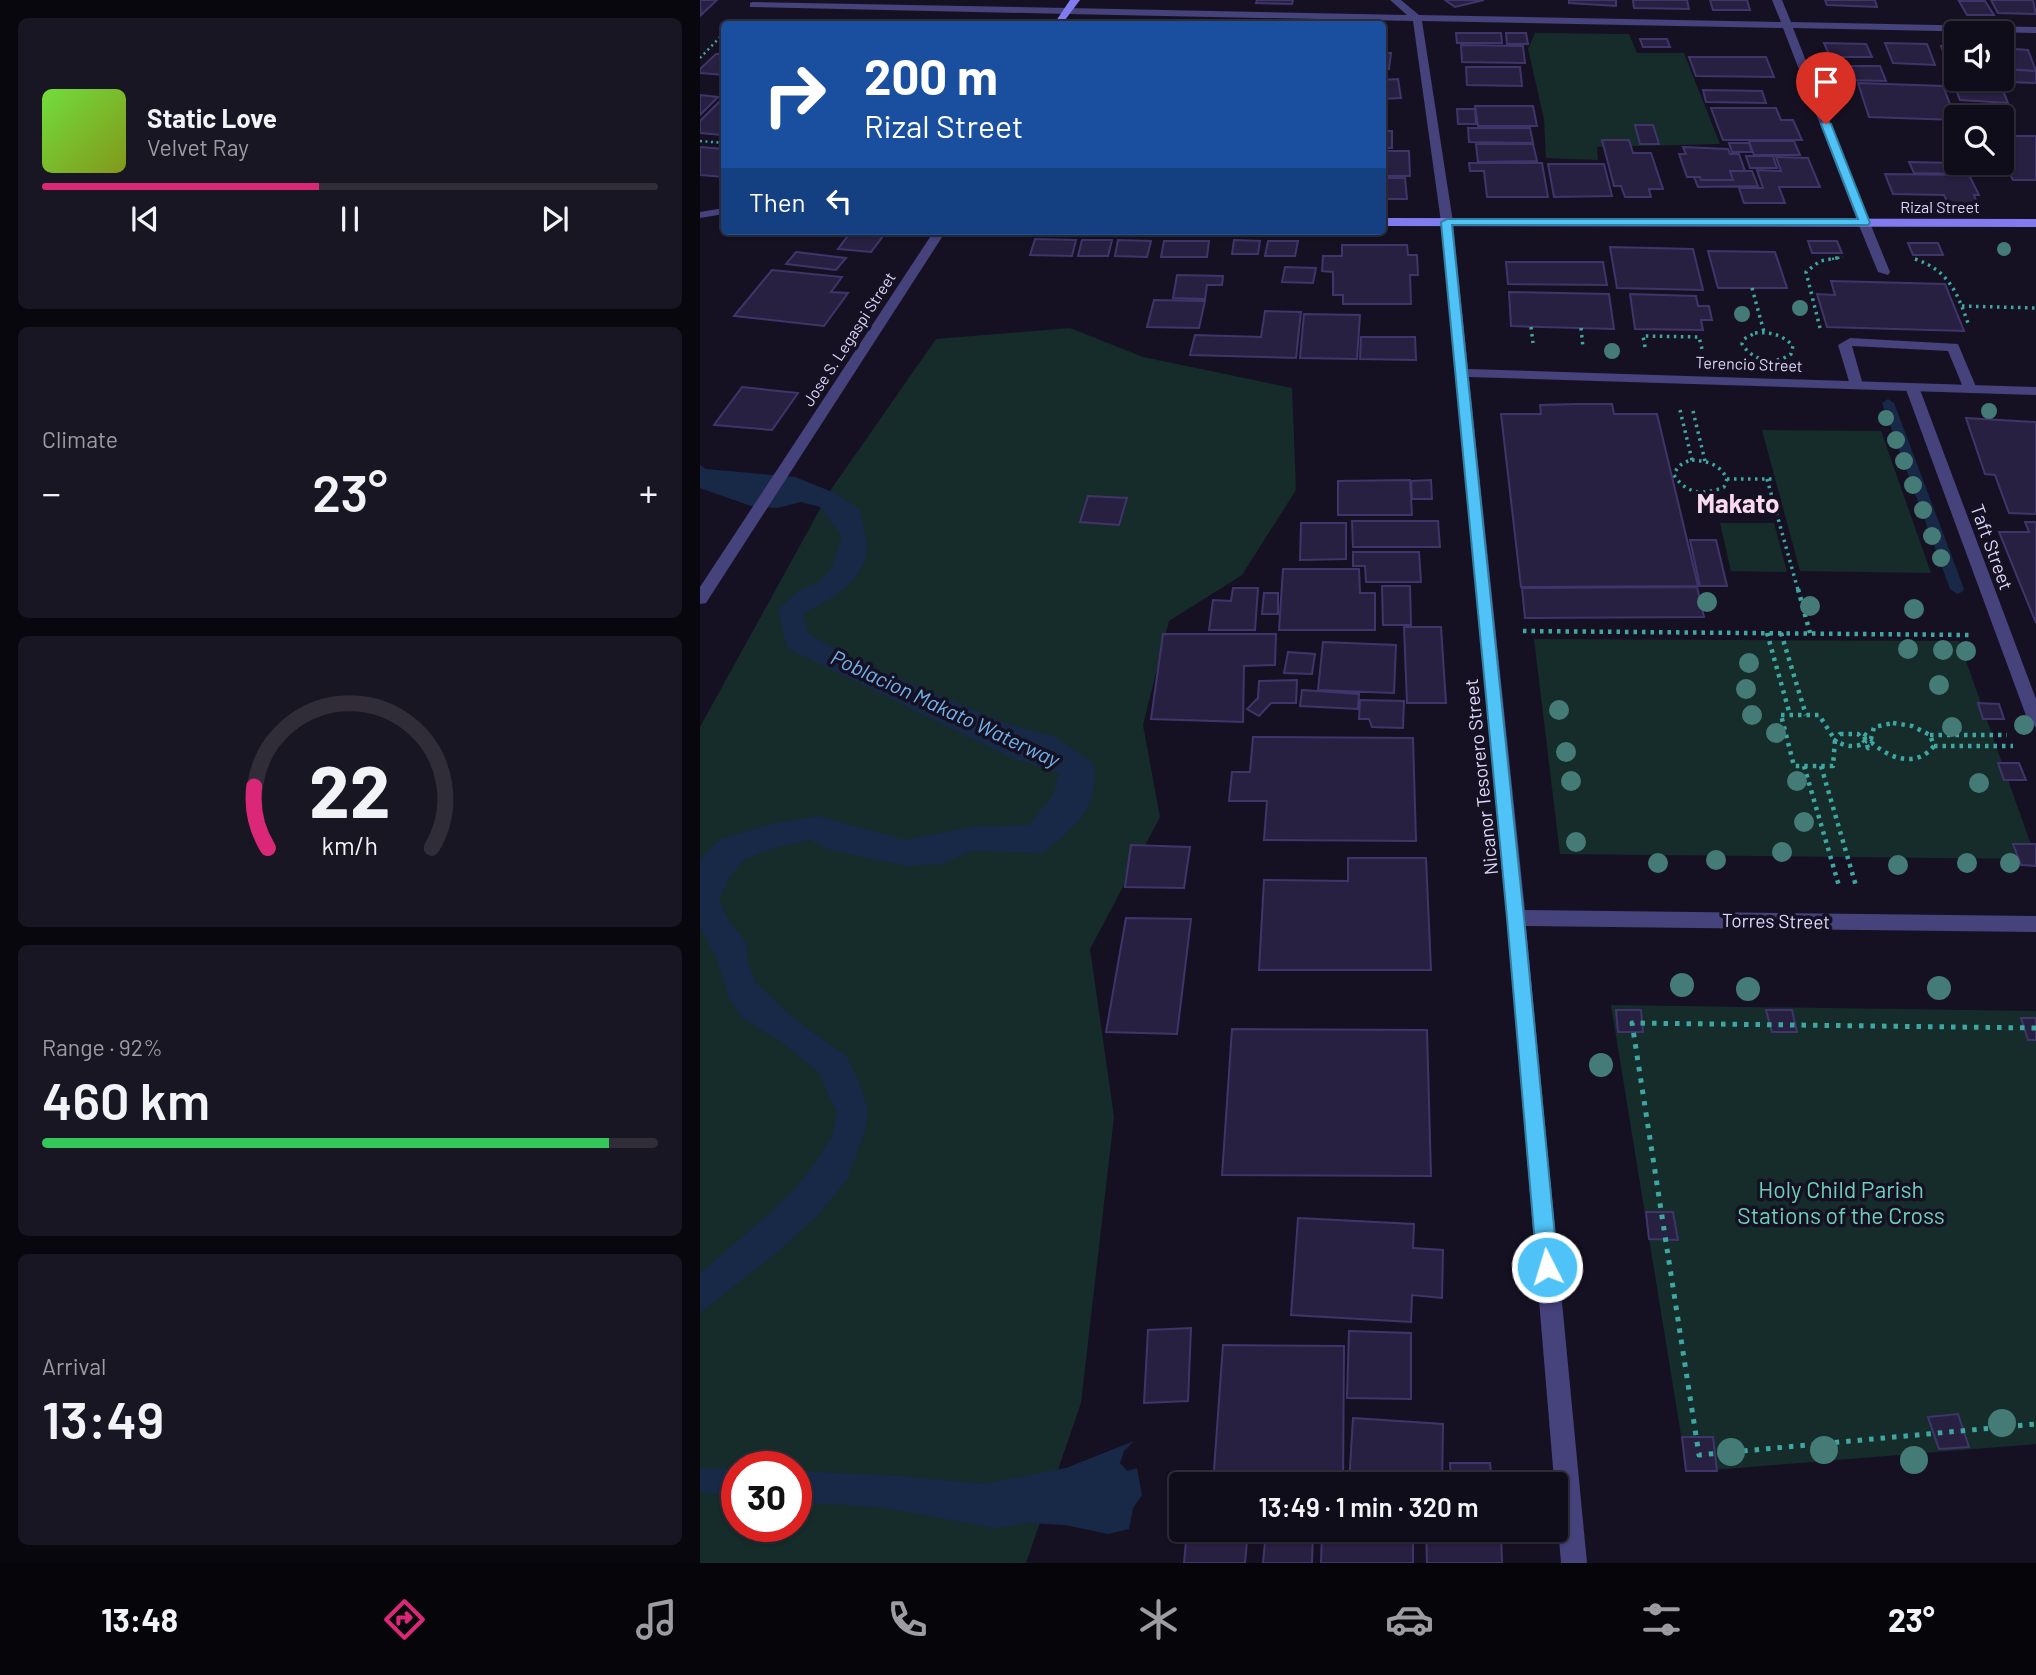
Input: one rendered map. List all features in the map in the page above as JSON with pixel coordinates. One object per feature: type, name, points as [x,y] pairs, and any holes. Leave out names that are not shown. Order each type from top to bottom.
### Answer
[{"type":"main road","points":[[1060,21],[1075,0]]},
{"type":"main road","name":"Rizal Street","points":[[1386,222],[2036,223]]},
{"type":"street","points":[[1395,0],[1417,18]]},
{"type":"street","points":[[1777,0],[1884,272]]},
{"type":"street","points":[[753,5],[2036,30]]},
{"type":"street","name":"Nicanor Tesorero Street","points":[[1417,18],[1447,222],[1516,918],[1574,1563]]},
{"type":"street","points":[[700,215],[721,212]]},
{"type":"street","name":"Jose S. Legaspi Street","points":[[700,599],[937,235]]},
{"type":"street","points":[[1856,385],[1844,345],[1850,342],[1953,347],[1970,389]]},
{"type":"street","name":"Terencio Street","points":[[1461,373],[2036,391]]},
{"type":"street","name":"Taft Street","points":[[1912,387],[2036,721]]},
{"type":"street","name":"Torres Street","points":[[1516,918],[2036,924]]},
{"type":"path","points":[[700,58],[721,36]]},
{"type":"path","points":[[700,141],[721,143]]},
{"type":"path","points":[[1822,336],[1806,276],[1814,264],[1832,257]]},
{"type":"path","points":[[1911,259],[1933,265],[1950,278]]},
{"type":"path","points":[[1752,288],[1764,332]]},
{"type":"path","points":[[1962,306],[2036,308]]},
{"type":"path","points":[[1764,332],[1778,334],[1790,341],[1793,346],[1791,354],[1787,358],[1771,361],[1748,353],[1743,346],[1744,339],[1764,332]]},
{"type":"path","points":[[1680,379],[1692,460]]},
{"type":"path","points":[[1680,379],[1705,461]]},
{"type":"path","points":[[1692,460],[1705,461],[1720,468],[1727,479],[1724,487],[1713,493],[1688,491],[1674,475],[1678,466],[1692,460]]},
{"type":"path","points":[[1727,479],[1776,479]]},
{"type":"path","points":[[1767,479],[1810,633]]},
{"type":"path","points":[[1487,630],[1978,635]]},
{"type":"path","points":[[1767,633],[1790,715]]},
{"type":"path","points":[[1781,633],[1805,715]]},
{"type":"path","points":[[1781,715],[1805,715],[1819,715],[1835,740],[1833,766],[1794,766],[1781,715]]},
{"type":"path","points":[[2013,735],[1930,735],[1912,726],[1885,723],[1874,727],[1871,739],[1863,733],[1868,748],[1872,743],[1884,754],[1898,759],[1924,756],[1934,746],[2017,746]]},
{"type":"path","points":[[1840,734],[1858,734],[1865,740],[1860,746],[1844,746],[1835,738],[1840,734]]},
{"type":"path","points":[[1930,735],[1934,746]]},
{"type":"path","points":[[1804,766],[1839,886]]},
{"type":"path","points":[[1821,766],[1856,886]]},
{"type":"path","points":[[2036,1028],[1632,1023],[1699,1455],[2036,1424]]},
{"type":"green space","points":[[1535,33],[1629,34],[1637,53],[1684,53],[1720,144],[1597,147],[1598,160],[1546,158],[1544,119],[1528,49]]},
{"type":"green space","points":[[1070,328],[1143,357],[1292,388],[1296,490],[1242,575],[1169,621],[1143,725],[1160,817],[1090,949],[1114,1117],[1081,1403],[1026,1563],[700,1563],[700,727],[830,491],[936,339]]},
{"type":"green space","points":[[1762,430],[1881,431],[1931,573],[1800,571]]},
{"type":"green space","points":[[1720,523],[1774,523],[1787,572],[1731,571]]},
{"type":"green space","points":[[1534,639],[1959,641],[2036,859],[1560,854]]},
{"type":"green space","name":"Holy Child Parish Stations of the Cross","points":[[1611,1005],[2036,1011],[2036,1444],[1687,1472]]},
{"type":"water","name":"Poblacion Makato Waterway","points":[[700,465],[706,469],[795,477],[830,491],[859,508],[867,545],[862,567],[841,591],[803,614],[808,633],[847,656],[1005,723],[1055,737],[1093,763],[1095,778],[1093,792],[1083,815],[1065,835],[1043,853],[971,851],[942,864],[906,866],[830,850],[810,840],[774,848],[743,860],[729,878],[719,900],[730,923],[746,942],[748,962],[756,983],[797,1021],[846,1056],[868,1110],[866,1128],[847,1180],[816,1217],[779,1251],[700,1313],[700,1273],[768,1215],[797,1186],[832,1136],[837,1114],[819,1073],[783,1043],[742,1018],[729,998],[717,960],[700,927],[700,861],[705,853],[721,839],[775,823],[819,816],[905,840],[971,827],[1029,825],[1053,795],[1059,773],[1010,757],[787,648],[778,609],[798,591],[820,581],[832,567],[842,537],[820,507],[801,502],[777,508],[751,506],[700,488]]},
{"type":"water","points":[[1134,1441],[1124,1451],[1120,1463],[1127,1471],[1137,1468],[1142,1495],[1133,1508],[1129,1529],[1108,1534],[1065,1525],[1027,1523],[995,1528],[886,1508],[812,1503],[812,1472],[902,1476],[983,1484],[1066,1468]]},
{"type":"water","points":[[700,1468],[721,1469],[721,1494],[700,1492]]},
{"type":"building","points":[[700,0],[717,0],[701,15]]},
{"type":"building","points":[[1257,0],[1293,0],[1292,4],[1256,3]]},
{"type":"building","points":[[1445,0],[1484,0],[1455,7]]},
{"type":"building","points":[[1569,0],[1616,0],[1616,6],[1569,3]]},
{"type":"building","points":[[1633,0],[1687,0],[1689,9],[1634,8]]},
{"type":"building","points":[[1710,0],[1747,0],[1750,10],[1713,10]]},
{"type":"building","points":[[1825,0],[1875,0],[1877,7],[1827,5]]},
{"type":"building","points":[[1991,0],[2033,0],[2036,14],[1998,13]]},
{"type":"building","points":[[1959,1],[1985,1],[1994,15],[1967,15]]},
{"type":"building","points":[[1456,33],[1501,33],[1502,43],[1457,43]]},
{"type":"building","points":[[1506,33],[1526,33],[1528,44],[1507,44]]},
{"type":"building","points":[[1640,39],[1667,39],[1670,47],[1643,47]]},
{"type":"building","points":[[1824,43],[1866,44],[1872,57],[1830,57]]},
{"type":"building","points":[[1885,43],[1927,44],[1935,65],[1893,63]]},
{"type":"building","points":[[1461,45],[1523,46],[1525,63],[1462,62]]},
{"type":"building","points":[[2014,49],[2028,50],[2036,71],[2014,70]]},
{"type":"building","points":[[1386,53],[1391,53],[1389,69],[1386,69]]},
{"type":"building","points":[[716,54],[721,54],[721,75],[700,73],[700,69]]},
{"type":"building","points":[[1689,57],[1766,57],[1774,77],[1696,76]]},
{"type":"building","points":[[1837,66],[1880,66],[1886,81],[1843,80]]},
{"type":"building","points":[[1466,67],[1520,67],[1522,86],[1467,85]]},
{"type":"building","points":[[2014,70],[2036,71],[2036,83],[2014,82]]},
{"type":"building","points":[[1398,79],[1401,98],[1386,99],[1386,80]]},
{"type":"building","points":[[1858,83],[1943,86],[1950,105],[1944,105],[1944,120],[1869,117]]},
{"type":"building","points":[[1703,90],[1762,91],[1766,103],[1706,102]]},
{"type":"building","points":[[1957,91],[2003,91],[2008,103],[1960,100]]},
{"type":"building","points":[[700,95],[718,97],[700,115]]},
{"type":"building","points":[[721,100],[721,135],[700,133],[700,121]]},
{"type":"building","points":[[1475,106],[1533,106],[1537,126],[1478,126]]},
{"type":"building","points":[[1711,108],[1776,108],[1781,120],[1793,120],[1802,140],[1723,140]]},
{"type":"building","points":[[1457,109],[1475,109],[1476,124],[1458,124]]},
{"type":"building","points":[[1635,125],[1653,125],[1659,144],[1640,144]]},
{"type":"building","points":[[1468,128],[1530,128],[1533,143],[1469,142]]},
{"type":"building","points":[[1386,131],[1392,131],[1392,148],[1386,148]]},
{"type":"building","points":[[2014,136],[2036,136],[2036,180],[2013,180],[2010,175],[2014,175]]},
{"type":"building","points":[[1602,140],[1629,140],[1633,153],[1651,153],[1663,189],[1649,189],[1651,197],[1625,197],[1621,186],[1614,186]]},
{"type":"building","points":[[1749,141],[1794,141],[1800,155],[1754,155]]},
{"type":"building","points":[[1729,143],[1749,143],[1752,152],[1732,152]]},
{"type":"building","points":[[1476,144],[1533,144],[1537,161],[1478,162]]},
{"type":"building","points":[[700,147],[721,149],[721,177],[700,175]]},
{"type":"building","points":[[1683,147],[1728,149],[1730,154],[1739,154],[1745,171],[1730,171],[1733,180],[1687,177],[1679,154],[1686,154]]},
{"type":"building","points":[[1386,151],[1409,151],[1410,176],[1386,176]]},
{"type":"building","points":[[1746,156],[1773,156],[1777,168],[1750,168]]},
{"type":"building","points":[[1776,157],[1808,158],[1820,187],[1779,187],[1785,203],[1744,203],[1739,188],[1763,188],[1757,170],[1781,171]]},
{"type":"building","points":[[1909,162],[1944,163],[1944,174],[1914,173]]},
{"type":"building","points":[[1469,163],[1542,163],[1548,197],[1487,197],[1484,171],[1470,171]]},
{"type":"building","points":[[1548,164],[1604,164],[1612,196],[1554,197]]},
{"type":"building","points":[[1730,171],[1752,171],[1758,186],[1698,187],[1694,177],[1700,177],[1701,180],[1733,180]]},
{"type":"building","points":[[1885,174],[1969,175],[1979,195],[1974,195],[1978,205],[1948,204],[1944,195],[1893,194]]},
{"type":"building","points":[[1386,178],[1405,178],[1407,199],[1386,199]]},
{"type":"building","points":[[848,235],[883,236],[871,252],[838,249]]},
{"type":"building","points":[[1035,239],[1076,240],[1072,256],[1030,255]]},
{"type":"building","points":[[1082,240],[1112,240],[1108,256],[1078,256]]},
{"type":"building","points":[[1118,240],[1151,241],[1147,257],[1115,256]]},
{"type":"building","points":[[1234,240],[1260,241],[1258,254],[1232,254]]},
{"type":"building","points":[[1164,241],[1209,241],[1207,257],[1161,257]]},
{"type":"building","points":[[1268,241],[1298,241],[1295,256],[1265,256]]},
{"type":"building","points":[[1808,241],[1837,241],[1842,253],[1812,253]]},
{"type":"building","points":[[1908,243],[1938,243],[1943,255],[1913,255]]},
{"type":"building","points":[[1342,245],[1407,245],[1408,255],[1417,255],[1418,275],[1410,275],[1411,304],[1343,304],[1343,295],[1333,295],[1333,272],[1322,271],[1323,256],[1342,256]]},
{"type":"building","points":[[1610,247],[1693,249],[1703,290],[1617,288]]},
{"type":"building","points":[[1708,251],[1775,252],[1787,288],[1718,288]]},
{"type":"building","points":[[796,252],[846,258],[836,270],[786,264]]},
{"type":"building","points":[[1506,262],[1603,262],[1607,285],[1508,284]]},
{"type":"building","points":[[1285,267],[1316,268],[1313,283],[1282,282]]},
{"type":"building","points":[[772,270],[842,277],[831,292],[848,293],[824,326],[734,316]]},
{"type":"building","points":[[1177,275],[1223,276],[1222,285],[1207,285],[1205,299],[1173,298]]},
{"type":"building","points":[[1831,281],[1945,284],[1964,331],[1827,327],[1817,294],[1835,295]]},
{"type":"building","points":[[1509,292],[1609,294],[1614,329],[1511,326]]},
{"type":"building","points":[[1630,294],[1696,296],[1698,306],[1709,306],[1712,320],[1701,320],[1703,330],[1635,329]]},
{"type":"building","points":[[1154,300],[1205,301],[1199,328],[1147,327]]},
{"type":"building","points":[[1265,311],[1301,312],[1296,358],[1190,355],[1195,335],[1261,337]]},
{"type":"building","points":[[1304,314],[1360,315],[1357,359],[1300,358]]},
{"type":"building","points":[[1361,337],[1415,337],[1416,360],[1360,359]]},
{"type":"building","points":[[742,387],[798,393],[772,430],[714,425]]},
{"type":"building","points":[[1612,404],[1614,414],[1657,414],[1698,586],[1521,587],[1501,414],[1541,414],[1540,405]]},
{"type":"building","points":[[1966,418],[2036,422],[2036,514],[2009,513],[1995,475],[1985,474]]},
{"type":"building","points":[[1410,480],[1412,515],[1338,515],[1338,481]]},
{"type":"building","points":[[1431,480],[1432,499],[1412,499],[1411,481]]},
{"type":"building","points":[[1088,496],[1127,498],[1119,525],[1080,522]]},
{"type":"building","points":[[1352,521],[1438,521],[1440,547],[1353,547]]},
{"type":"building","points":[[2025,522],[2036,522],[2036,623],[1999,532],[2029,532]]},
{"type":"building","points":[[1301,523],[1346,523],[1346,559],[1300,560]]},
{"type":"building","points":[[1690,540],[1716,540],[1727,586],[1700,586]]},
{"type":"building","points":[[1353,552],[1419,552],[1421,582],[1366,582],[1365,566],[1353,566]]},
{"type":"building","points":[[1283,569],[1359,569],[1360,593],[1375,593],[1375,630],[1279,630]]},
{"type":"building","points":[[1382,586],[1410,586],[1411,625],[1383,625]]},
{"type":"building","points":[[1697,587],[1704,617],[1525,618],[1522,588]]},
{"type":"building","points":[[1233,588],[1258,588],[1255,630],[1209,630],[1213,600],[1231,601]]},
{"type":"building","points":[[1264,593],[1278,593],[1278,614],[1262,614]]},
{"type":"building","points":[[1404,627],[1441,627],[1446,703],[1407,703]]},
{"type":"building","points":[[1163,634],[1276,634],[1275,665],[1244,666],[1243,722],[1151,719]]},
{"type":"building","points":[[1323,642],[1396,645],[1394,693],[1318,690]]},
{"type":"building","points":[[1288,652],[1315,654],[1312,674],[1284,673]]},
{"type":"building","points":[[1297,680],[1296,703],[1271,703],[1259,716],[1247,709],[1258,698],[1259,681]]},
{"type":"building","points":[[1302,690],[1359,694],[1358,709],[1300,706]]},
{"type":"building","points":[[1360,700],[1404,701],[1403,728],[1372,727],[1369,719],[1359,719]]},
{"type":"building","points":[[1978,703],[1999,704],[2004,719],[1983,719]]},
{"type":"building","points":[[1253,737],[1413,738],[1416,841],[1264,840],[1267,801],[1229,801],[1232,772],[1250,772]]},
{"type":"building","points":[[1998,763],[2019,763],[2026,780],[2004,780]]},
{"type":"building","points":[[2013,844],[2036,844],[2036,866],[2021,865]]},
{"type":"building","points":[[1131,845],[1190,847],[1184,888],[1125,887]]},
{"type":"building","points":[[1348,858],[1426,858],[1431,970],[1259,970],[1264,880],[1348,881]]},
{"type":"building","points":[[1126,918],[1191,919],[1177,1034],[1106,1032]]},
{"type":"building","points":[[1616,1010],[1641,1010],[1643,1032],[1618,1032]]},
{"type":"building","points":[[1766,1010],[1792,1010],[1797,1032],[1772,1032]]},
{"type":"building","points":[[2021,1018],[2036,1018],[2036,1040],[2028,1040]]},
{"type":"building","points":[[1232,1029],[1427,1030],[1431,1176],[1222,1175]]},
{"type":"building","points":[[1646,1212],[1673,1212],[1678,1240],[1649,1239]]},
{"type":"building","points":[[1298,1218],[1414,1224],[1413,1248],[1443,1250],[1442,1298],[1412,1295],[1411,1322],[1291,1315]]},
{"type":"building","points":[[1191,1328],[1188,1401],[1144,1403],[1148,1330]]},
{"type":"building","points":[[1349,1331],[1411,1333],[1411,1399],[1347,1398]]},
{"type":"building","points":[[1223,1345],[1344,1346],[1343,1472],[1214,1472]]},
{"type":"building","points":[[1958,1414],[1969,1447],[1939,1449],[1928,1417]]},
{"type":"building","points":[[1353,1418],[1443,1424],[1442,1472],[1350,1472]]},
{"type":"building","points":[[1682,1437],[1713,1437],[1717,1471],[1686,1471]]},
{"type":"building","points":[[1450,1463],[1490,1463],[1491,1472],[1450,1472]]},
{"type":"building","points":[[1186,1542],[1247,1542],[1245,1563],[1184,1563]]},
{"type":"building","points":[[1265,1542],[1313,1542],[1312,1563],[1263,1563]]},
{"type":"building","points":[[1322,1542],[1413,1542],[1413,1563],[1321,1563]]},
{"type":"building","points":[[1426,1542],[1501,1542],[1502,1563],[1427,1563]]},
{"type":"waterway","points":[[1888,403],[1957,589]]},
{"type":"district","name":"Makato","points":[[1738,504]]},
{"type":"route","points":[[1547,1267],[1516,918],[1447,222],[1864,223],[1826,124]]}]
